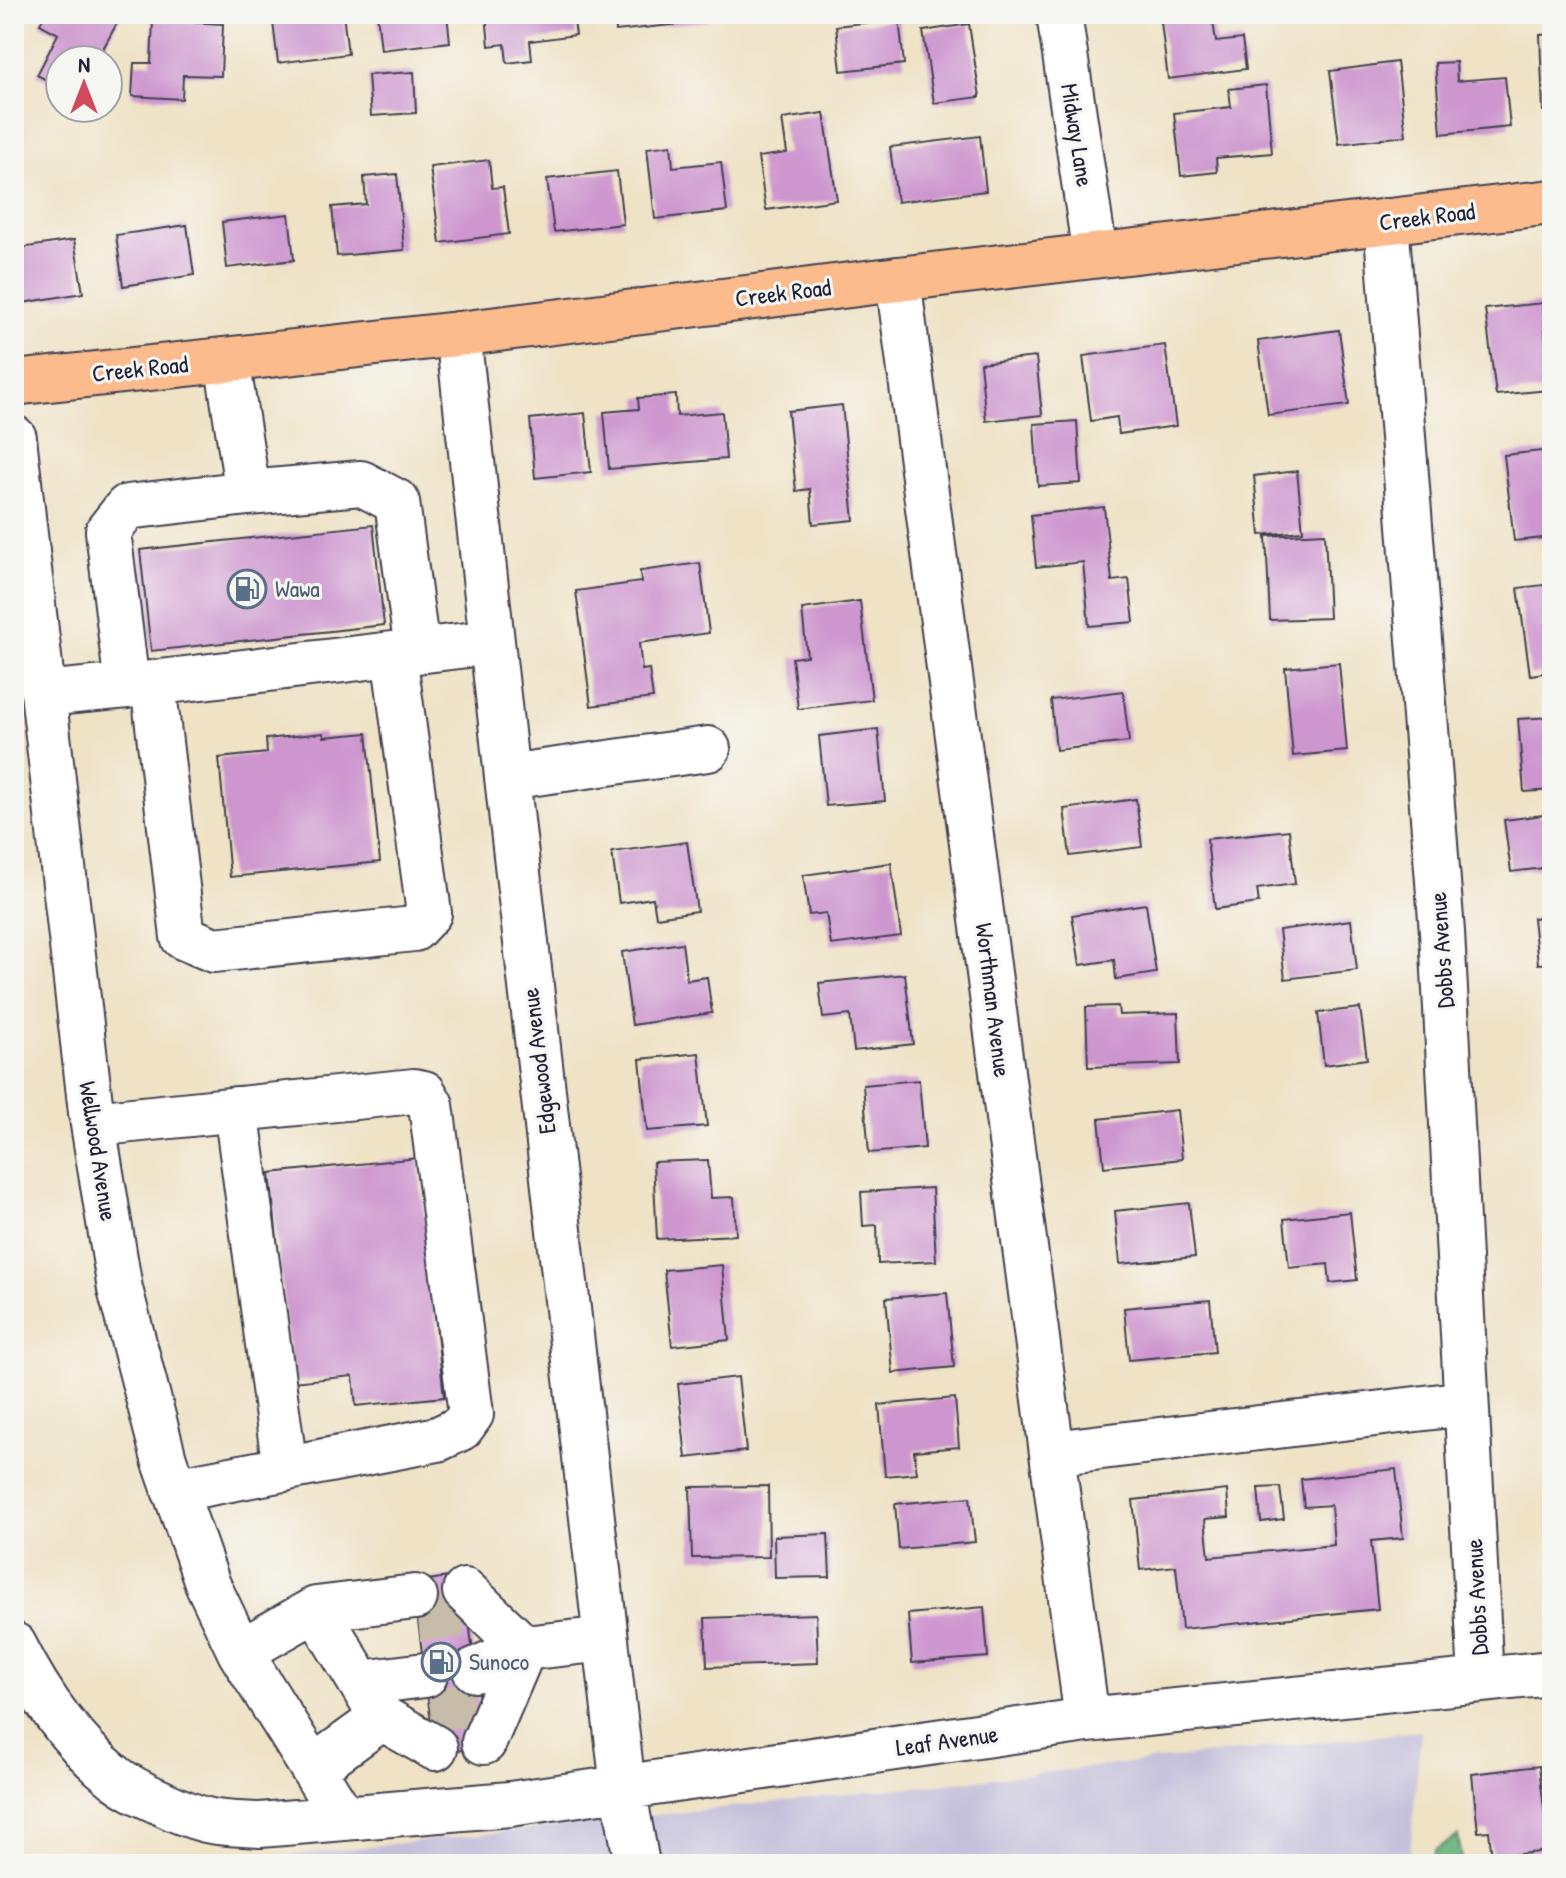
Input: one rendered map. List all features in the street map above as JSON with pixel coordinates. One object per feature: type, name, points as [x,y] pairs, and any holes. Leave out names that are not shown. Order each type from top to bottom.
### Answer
[{"type":"main road","name":"Creek Road","points":[[14,383],[458,334],[1552,202]]},
{"type":"street","name":"Midway Lane","points":[[1059,14],[1095,255]]},
{"type":"street","name":"Dobbs Avenue","points":[[1386,221],[1442,932],[1481,1680]]},
{"type":"street","name":"Worthman Avenue","points":[[898,279],[1087,1720]]},
{"type":"street","name":"Edgewood Avenue","points":[[458,334],[623,1788],[637,1864]]},
{"type":"street","points":[[227,360],[248,493]]},
{"type":"street","name":"Wellwood Avenue","points":[[14,438],[93,1124],[120,1289],[174,1490],[208,1585],[240,1652],[343,1817]]},
{"type":"street","points":[[361,483],[397,502],[406,652],[429,913],[414,929],[214,950],[183,937],[140,684],[108,531],[127,507],[248,493],[361,483]]},
{"type":"street","points":[[43,694],[492,642]]},
{"type":"street","points":[[507,777],[708,749]]},
{"type":"street","points":[[93,1124],[414,1091],[424,1093],[431,1105],[471,1414],[461,1428],[438,1439],[174,1490]]},
{"type":"street","points":[[236,1109],[285,1469]]},
{"type":"street","points":[[1052,1453],[1466,1403]]},
{"type":"street","points":[[466,1602],[524,1648],[606,1639]]},
{"type":"street","points":[[240,1652],[322,1620],[417,1608]]},
{"type":"street","points":[[322,1620],[372,1701],[430,1711],[372,1701]]},
{"type":"street","name":"Leaf Avenue","points":[[14,1645],[43,1698],[62,1724],[115,1777],[136,1791],[207,1821],[260,1825],[510,1804],[1087,1720],[1552,1673]]},
{"type":"street","points":[[524,1648],[480,1705],[524,1648]]},
{"type":"street","points":[[313,1768],[372,1701]]},
{"type":"shaded area","points":[[1421,1731],[1409,1864],[211,1864]]},
{"type":"green space","points":[[1458,1836],[1463,1864],[1430,1864],[1435,1850]]},
{"type":"building","points":[[45,14],[122,14],[106,44],[53,44],[58,34],[40,24]]},
{"type":"building","points":[[272,14],[343,14],[348,54],[278,63]]},
{"type":"building","points":[[377,14],[447,14],[450,42],[381,50]]},
{"type":"building","points":[[486,14],[573,14],[576,35],[530,41],[532,60],[507,63],[505,44],[489,46]]},
{"type":"building","points":[[614,14],[707,14],[708,21],[616,31]]},
{"type":"building","points":[[1160,14],[1212,14],[1216,42],[1242,39],[1246,69],[1168,79]]},
{"type":"building","points":[[899,19],[904,64],[841,71],[836,26]]},
{"type":"building","points":[[153,20],[223,24],[221,76],[183,75],[182,99],[132,96],[134,63],[151,63]]},
{"type":"building","points":[[969,24],[980,97],[934,103],[923,31]]},
{"type":"building","points":[[1552,34],[1552,111],[1543,111],[1540,35]]},
{"type":"building","points":[[44,61],[44,79],[37,75]]},
{"type":"building","points":[[1397,62],[1406,136],[1339,144],[1330,71]]},
{"type":"building","points":[[1456,62],[1457,81],[1505,77],[1510,127],[1441,134],[1435,63]]},
{"type":"building","points":[[414,72],[416,113],[371,116],[368,75]]},
{"type":"building","points":[[1266,85],[1272,153],[1216,158],[1217,172],[1181,176],[1174,113],[1231,107],[1229,89]]},
{"type":"building","points":[[824,113],[837,200],[766,210],[758,157],[787,153],[782,119]]},
{"type":"building","points":[[980,136],[986,191],[897,202],[890,147]]},
{"type":"building","points":[[671,145],[673,167],[721,162],[727,211],[655,219],[647,148]]},
{"type":"building","points":[[489,160],[492,188],[503,187],[509,234],[440,243],[430,167]]},
{"type":"building","points":[[617,171],[623,224],[554,232],[547,179]]},
{"type":"building","points":[[397,174],[404,250],[337,256],[332,207],[366,204],[364,177]]},
{"type":"building","points":[[289,214],[294,260],[227,268],[222,222]]},
{"type":"building","points":[[187,225],[194,275],[123,286],[116,235]]},
{"type":"building","points":[[74,240],[83,293],[16,304],[14,249]]},
{"type":"building","points":[[1543,303],[1549,390],[1496,395],[1485,309]]},
{"type":"building","points":[[1339,330],[1349,405],[1268,415],[1258,341]]},
{"type":"building","points":[[1165,345],[1176,426],[1119,434],[1117,417],[1091,421],[1083,356]]},
{"type":"building","points":[[1036,357],[1042,415],[986,421],[980,363]]},
{"type":"building","points":[[676,395],[677,416],[722,412],[726,459],[609,469],[604,412],[639,409],[638,398]]},
{"type":"building","points":[[842,405],[854,520],[813,524],[810,489],[796,491],[788,411]]},
{"type":"building","points":[[585,413],[591,472],[535,478],[530,419]]},
{"type":"building","points":[[1077,421],[1081,483],[1038,486],[1034,424]]},
{"type":"building","points":[[1552,450],[1552,537],[1514,541],[1504,455]]},
{"type":"building","points":[[1297,471],[1303,531],[1260,535],[1254,476]]},
{"type":"building","points":[[1104,507],[1112,581],[1129,579],[1134,622],[1089,626],[1083,562],[1036,567],[1031,515]]},
{"type":"building","points":[[373,525],[384,625],[151,651],[140,550]]},
{"type":"building","points":[[1325,533],[1329,618],[1270,620],[1266,536]]},
{"type":"building","points":[[700,563],[709,633],[639,643],[642,670],[649,669],[653,698],[591,706],[576,591],[641,582],[640,571]]},
{"type":"building","points":[[1552,584],[1552,672],[1530,675],[1518,588]]},
{"type":"building","points":[[860,601],[872,700],[798,709],[792,658],[807,656],[802,609]]},
{"type":"building","points":[[1339,663],[1347,751],[1293,756],[1285,668]]},
{"type":"building","points":[[1123,691],[1129,742],[1056,750],[1051,700]]},
{"type":"building","points":[[1552,717],[1552,790],[1524,792],[1518,719]]},
{"type":"building","points":[[878,729],[885,801],[826,806],[819,736]]},
{"type":"building","points":[[323,733],[324,737],[367,733],[380,862],[230,877],[219,758],[267,753],[266,739]]},
{"type":"building","points":[[1136,799],[1142,847],[1070,856],[1064,809]]},
{"type":"building","points":[[1552,814],[1552,867],[1511,872],[1504,820]]},
{"type":"building","points":[[1289,830],[1295,884],[1257,889],[1259,903],[1215,909],[1207,839]]},
{"type":"building","points":[[687,842],[697,911],[656,917],[653,898],[619,903],[612,852]]},
{"type":"building","points":[[891,863],[901,936],[831,945],[826,913],[809,915],[803,875]]},
{"type":"building","points":[[1146,904],[1156,973],[1116,979],[1114,960],[1080,965],[1072,915]]},
{"type":"building","points":[[1552,916],[1552,963],[1538,964],[1533,918]]},
{"type":"building","points":[[1351,920],[1357,970],[1285,979],[1279,930]]},
{"type":"building","points":[[682,943],[687,980],[707,977],[712,1013],[632,1025],[622,952]]},
{"type":"building","points":[[905,974],[913,1044],[854,1051],[850,1015],[823,1018],[819,983]]},
{"type":"building","points":[[1118,1006],[1119,1015],[1178,1013],[1180,1064],[1088,1067],[1086,1007]]},
{"type":"building","points":[[1360,1008],[1367,1059],[1324,1065],[1318,1013]]},
{"type":"building","points":[[699,1053],[707,1126],[647,1131],[640,1059]]},
{"type":"building","points":[[919,1080],[925,1148],[869,1153],[863,1085]]},
{"type":"building","points":[[1177,1110],[1182,1159],[1104,1167],[1099,1119]]},
{"type":"building","points":[[418,1158],[444,1397],[356,1406],[353,1376],[292,1382],[270,1173]]},
{"type":"building","points":[[708,1160],[711,1198],[734,1197],[736,1235],[657,1239],[653,1162]]},
{"type":"building","points":[[932,1188],[936,1261],[878,1264],[877,1225],[863,1226],[861,1192]]},
{"type":"building","points":[[1189,1203],[1195,1257],[1120,1264],[1115,1211]]},
{"type":"building","points":[[1350,1212],[1357,1280],[1330,1283],[1328,1264],[1289,1268],[1284,1219]]},
{"type":"building","points":[[722,1265],[729,1340],[672,1346],[664,1270]]},
{"type":"building","points":[[947,1293],[954,1367],[893,1373],[886,1298]]},
{"type":"building","points":[[1210,1300],[1215,1352],[1129,1360],[1124,1308]]},
{"type":"building","points":[[738,1377],[746,1451],[686,1458],[678,1384]]},
{"type":"building","points":[[955,1398],[959,1447],[914,1451],[917,1473],[885,1476],[879,1405]]},
{"type":"building","points":[[1396,1469],[1403,1538],[1371,1541],[1378,1609],[1182,1629],[1176,1566],[1140,1570],[1133,1500],[1227,1490],[1229,1517],[1205,1519],[1209,1557],[1334,1545],[1331,1505],[1304,1507],[1301,1479]]},
{"type":"building","points":[[768,1486],[769,1557],[692,1558],[690,1487]]},
{"type":"building","points":[[1280,1487],[1284,1519],[1261,1522],[1258,1488]]},
{"type":"building","points":[[970,1497],[975,1542],[899,1549],[895,1504]]},
{"type":"building","points":[[828,1534],[830,1577],[775,1578],[774,1536]]},
{"type":"building","points":[[463,1575],[485,1747],[435,1754],[413,1582]]},
{"type":"building","points":[[984,1607],[988,1657],[912,1663],[908,1614]]},
{"type":"building","points":[[816,1614],[818,1663],[707,1667],[705,1618]]},
{"type":"building","points":[[1539,1766],[1549,1851],[1492,1857],[1489,1831],[1478,1832],[1472,1774]]},
{"type":"tunnel","points":[[418,1619],[468,1614]]},
{"type":"tunnel","points":[[430,1710],[479,1703]]},
{"type":"place","name":"Wawa","points":[[247,589]]},
{"type":"place","name":"Sunoco","points":[[441,1662]]}]
